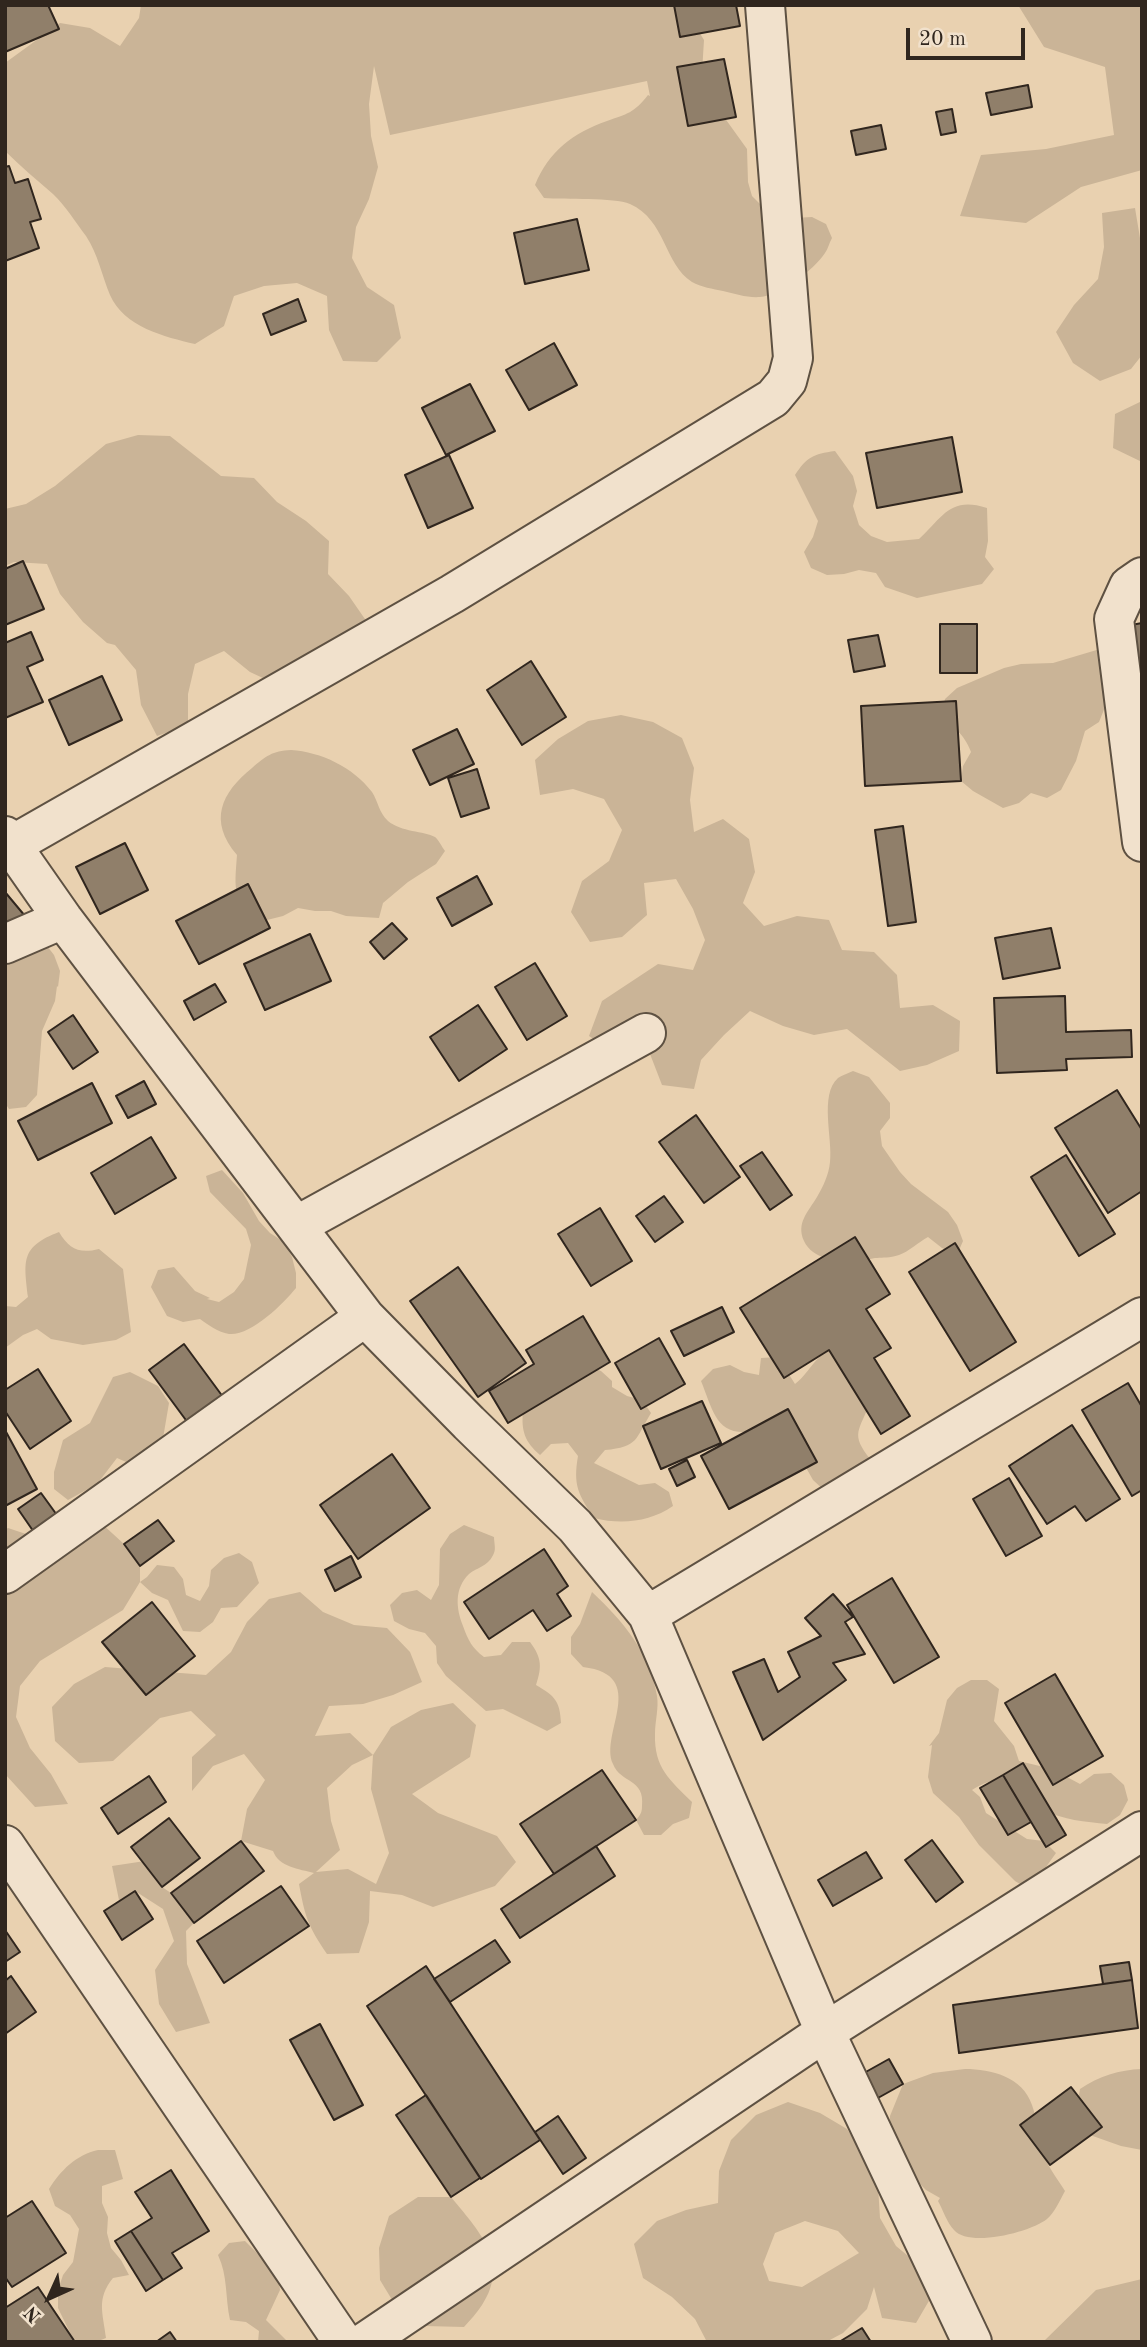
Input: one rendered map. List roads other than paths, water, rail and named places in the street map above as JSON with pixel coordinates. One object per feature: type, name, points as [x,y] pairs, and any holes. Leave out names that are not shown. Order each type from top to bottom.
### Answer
[{"type":"street","points":[[765,5],[793,358],[787,381],[773,398],[452,594],[9,840],[62,919],[365,1317],[575,1526],[648,1615],[825,2032],[972,2342]]},
{"type":"street","points":[[1142,577],[1129,586],[1114,619],[1142,842]]},
{"type":"street","points":[[5,944],[62,919]]},
{"type":"street","points":[[296,1226],[646,1033]]},
{"type":"street","points":[[5,1574],[365,1317]]},
{"type":"street","points":[[648,1615],[1142,1317]]},
{"type":"street","points":[[365,2342],[825,2032],[1142,1831]]},
{"type":"street","points":[[5,1845],[343,2342]]}]
